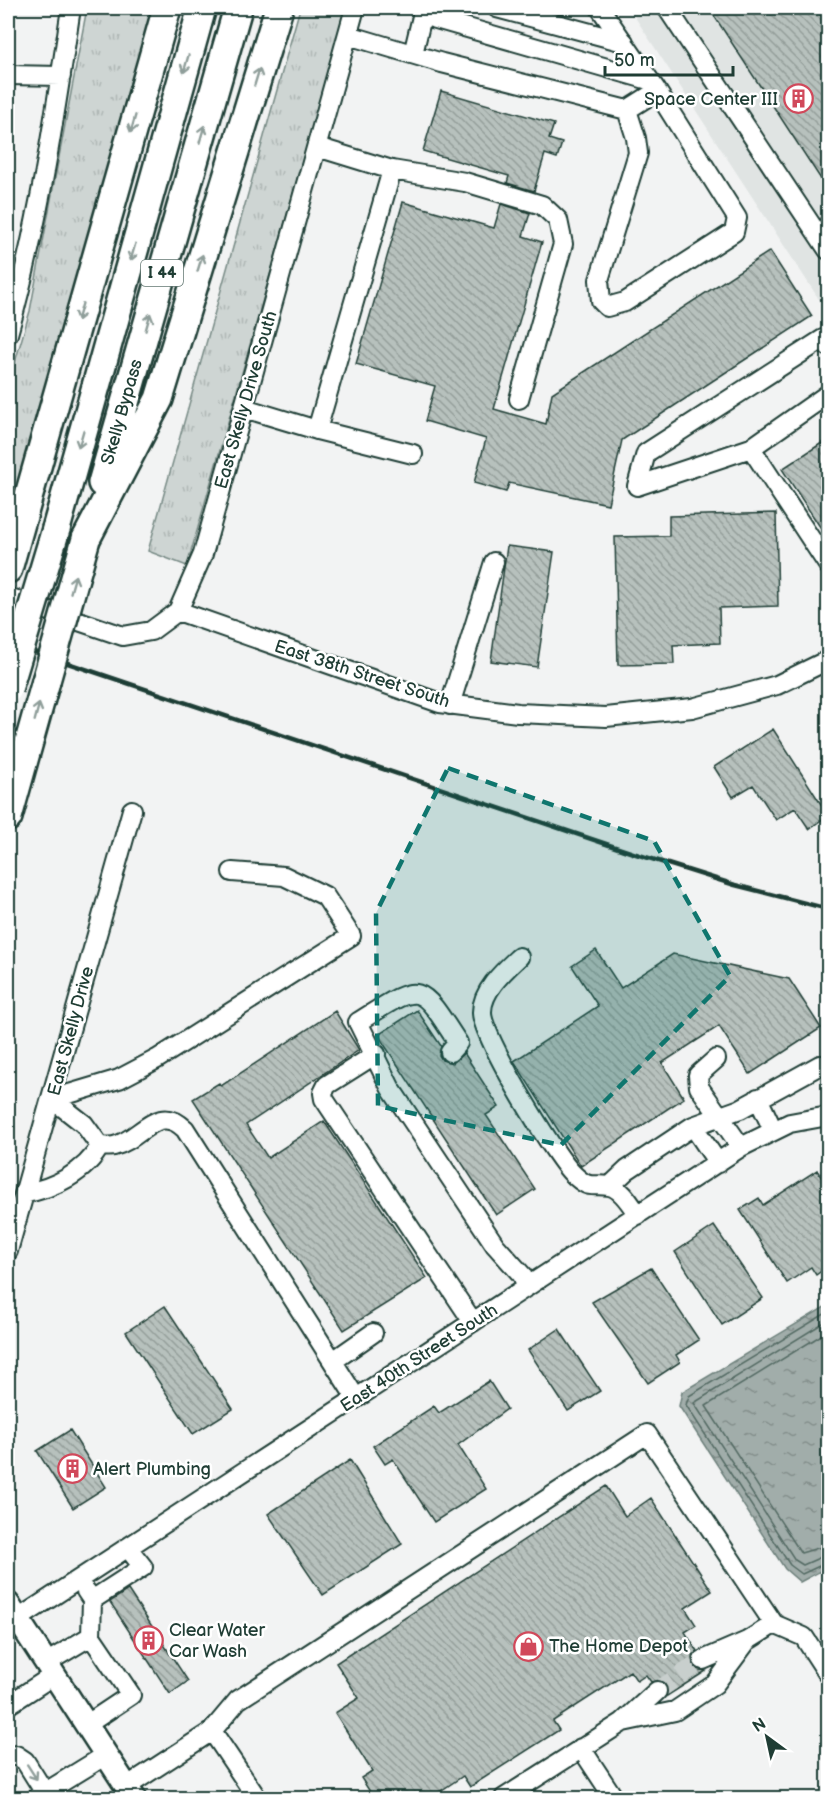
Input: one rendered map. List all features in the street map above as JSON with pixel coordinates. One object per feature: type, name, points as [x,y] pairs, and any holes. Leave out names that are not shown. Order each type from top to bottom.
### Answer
[{"type":"highway","points":[[8,569],[166,8]]},
{"type":"highway","name":"Skelly Bypass","points":[[8,689],[56,529],[202,8]]},
{"type":"highway","name":"Skelly Bypass","points":[[8,817],[238,8]]},
{"type":"highway","points":[[86,539],[159,399],[279,8]]},
{"type":"main road","points":[[13,1612],[130,1793]]},
{"type":"street","points":[[8,333],[17,259],[61,76],[71,8]]},
{"type":"street","name":"East Skelly Drive South","points":[[8,597],[123,636],[151,631],[178,611],[203,554],[356,8]]},
{"type":"street","points":[[497,8],[624,42]]},
{"type":"street","points":[[600,8],[653,86],[736,218],[737,225],[734,232],[625,302],[607,307],[601,300],[599,280],[638,153],[627,110]]},
{"type":"street","points":[[667,8],[828,250]]},
{"type":"street","points":[[413,54],[423,11],[653,86]]},
{"type":"street","points":[[348,35],[627,110]]},
{"type":"street","points":[[8,75],[61,76]]},
{"type":"street","points":[[627,110],[653,86]]},
{"type":"street","points":[[316,147],[392,170],[465,182],[542,205],[558,220],[563,244],[519,399]]},
{"type":"street","points":[[317,430],[392,170]]},
{"type":"street","points":[[828,346],[823,339],[646,453],[637,486],[751,448],[828,394]]},
{"type":"street","points":[[244,408],[317,430],[413,454]]},
{"type":"street","points":[[751,448],[828,565]]},
{"type":"street","points":[[450,705],[494,562]]},
{"type":"street","name":"East 38th Street South","points":[[178,611],[450,705],[518,714],[606,717],[692,708],[777,685],[828,660]]},
{"type":"street","name":"East Skelly Drive","points":[[8,1251],[132,810]]},
{"type":"street","points":[[52,1100],[119,1078],[157,1059],[351,936],[326,896],[284,876],[232,872]]},
{"type":"street","points":[[519,957],[493,982],[482,1012],[491,1041],[510,1077],[571,1172],[588,1185],[610,1186],[624,1195],[638,1215]]},
{"type":"street","points":[[450,1052],[458,1042],[431,1000],[419,993],[403,994],[358,1022],[392,1089],[495,1245],[522,1275],[527,1287]]},
{"type":"street","points":[[376,1054],[327,1085],[323,1093],[324,1100],[473,1322]]},
{"type":"street","points":[[716,1059],[698,1075],[699,1087],[717,1116],[729,1128],[741,1147]]},
{"type":"street","points":[[610,1186],[627,1170],[693,1126],[740,1108],[819,1065],[828,1065]]},
{"type":"street","points":[[758,1098],[773,1130]]},
{"type":"street","points":[[52,1100],[84,1124],[100,1146]]},
{"type":"street","name":"East 40th Street South","points":[[13,1612],[79,1580],[741,1147],[790,1123],[828,1116]]},
{"type":"street","points":[[100,1146],[116,1146],[155,1122],[165,1119],[175,1120],[185,1129],[356,1398]]},
{"type":"street","points":[[693,1126],[718,1163]]},
{"type":"street","points":[[25,1193],[46,1190],[60,1183],[88,1161],[100,1146]]},
{"type":"street","points":[[333,1361],[373,1333]]},
{"type":"street","points":[[130,1793],[212,1731],[238,1700],[647,1434],[774,1624],[804,1637],[828,1674]]},
{"type":"street","points":[[92,1600],[143,1566],[128,1548]]},
{"type":"street","points":[[79,1580],[92,1600],[91,1636],[131,1695],[86,1725]]},
{"type":"street","points":[[703,1660],[747,1641],[774,1624]]},
{"type":"street","points":[[8,1705],[91,1636]]},
{"type":"street","points":[[623,1722],[675,1711],[716,1684],[747,1641]]},
{"type":"street","points":[[504,1798],[623,1722],[657,1691]]},
{"type":"street","points":[[212,1731],[257,1798]]},
{"type":"street","points":[[581,1748],[614,1798]]},
{"type":"street","points":[[8,1757],[16,1755],[25,1761],[47,1795],[106,1755]]},
{"type":"highlighted area","points":[[448,768],[654,841],[730,976],[561,1145],[378,1106],[376,913]]},
{"type":"shaded area","points":[[629,8],[828,8],[828,313]]},
{"type":"green space","points":[[87,8],[154,8],[10,515],[8,386],[30,311]]},
{"type":"green space","points":[[300,8],[346,8],[187,566],[148,551]]},
{"type":"water","points":[[828,1305],[828,1567],[800,1582],[785,1569],[679,1406],[682,1392]]},
{"type":"building","name":"Space Center III","points":[[709,8],[828,8],[828,190]]},
{"type":"building","points":[[441,91],[554,124],[549,139],[562,143],[557,158],[545,154],[534,191],[507,183],[509,176],[423,151]]},
{"type":"building","points":[[403,202],[494,228],[501,204],[530,213],[523,236],[542,242],[494,409],[546,424],[552,393],[770,251],[812,316],[622,440],[608,504],[509,483],[506,492],[474,483],[486,439],[425,421],[435,386],[356,364]]},
{"type":"building","points":[[828,439],[828,539],[782,469]]},
{"type":"building","points":[[776,513],[778,606],[719,608],[720,643],[673,645],[674,664],[618,665],[615,537],[669,536],[669,516]]},
{"type":"building","points":[[507,546],[554,552],[537,667],[491,661]]},
{"type":"building","points":[[773,729],[828,815],[809,829],[795,808],[776,820],[753,785],[733,797],[714,767]]},
{"type":"building","points":[[596,950],[621,988],[673,954],[789,979],[821,1028],[750,1074],[719,1026],[662,1063],[684,1098],[581,1166],[514,1061],[598,1006],[572,966]]},
{"type":"building","points":[[417,1010],[441,1046],[439,1055],[442,1060],[453,1063],[464,1053],[499,1107],[486,1115],[535,1189],[496,1215],[378,1035]]},
{"type":"building","points":[[335,1011],[359,1050],[246,1125],[268,1158],[324,1121],[427,1278],[344,1330],[193,1099],[219,1083],[221,1086]]},
{"type":"building","points":[[817,1170],[828,1188],[828,1266],[816,1275],[811,1267],[787,1283],[740,1210],[759,1198],[763,1205]]},
{"type":"building","points":[[714,1226],[763,1298],[722,1325],[675,1252]]},
{"type":"building","points":[[651,1268],[699,1340],[676,1355],[680,1362],[648,1383],[592,1302]]},
{"type":"building","points":[[165,1306],[233,1409],[193,1434],[126,1332]]},
{"type":"building","points":[[559,1329],[600,1391],[568,1411],[528,1350]]},
{"type":"building","points":[[489,1381],[507,1409],[458,1445],[486,1489],[434,1522],[393,1459],[385,1464],[373,1446],[434,1406],[439,1413]]},
{"type":"building","name":"Alert Plumbing","points":[[70,1430],[106,1487],[73,1508],[37,1451]]},
{"type":"building","points":[[350,1460],[402,1544],[323,1595],[268,1514]]},
{"type":"building","name":"The Home Depot","points":[[606,1486],[625,1516],[651,1498],[712,1591],[685,1608],[696,1625],[685,1632],[697,1651],[692,1658],[693,1664],[697,1669],[706,1671],[667,1696],[668,1689],[665,1683],[660,1680],[651,1682],[646,1675],[637,1681],[630,1671],[553,1721],[559,1730],[470,1787],[463,1776],[430,1798],[374,1798],[361,1778],[372,1771],[335,1713],[359,1698],[336,1663]]},
{"type":"building","name":"Clear Water Car Wash","points":[[128,1590],[188,1681],[170,1694],[110,1602]]},
{"type":"tunnel","points":[[657,1691],[703,1660]]},
{"type":"railway","points":[[8,643],[636,854],[735,885],[828,909]]},
{"type":"place","name":"Space Center III","points":[[799,99]]},
{"type":"place","name":"Alert Plumbing","points":[[72,1469]]},
{"type":"place","name":"Clear Water Car Wash","points":[[148,1640]]},
{"type":"place","name":"The Home Depot","points":[[528,1646]]}]
